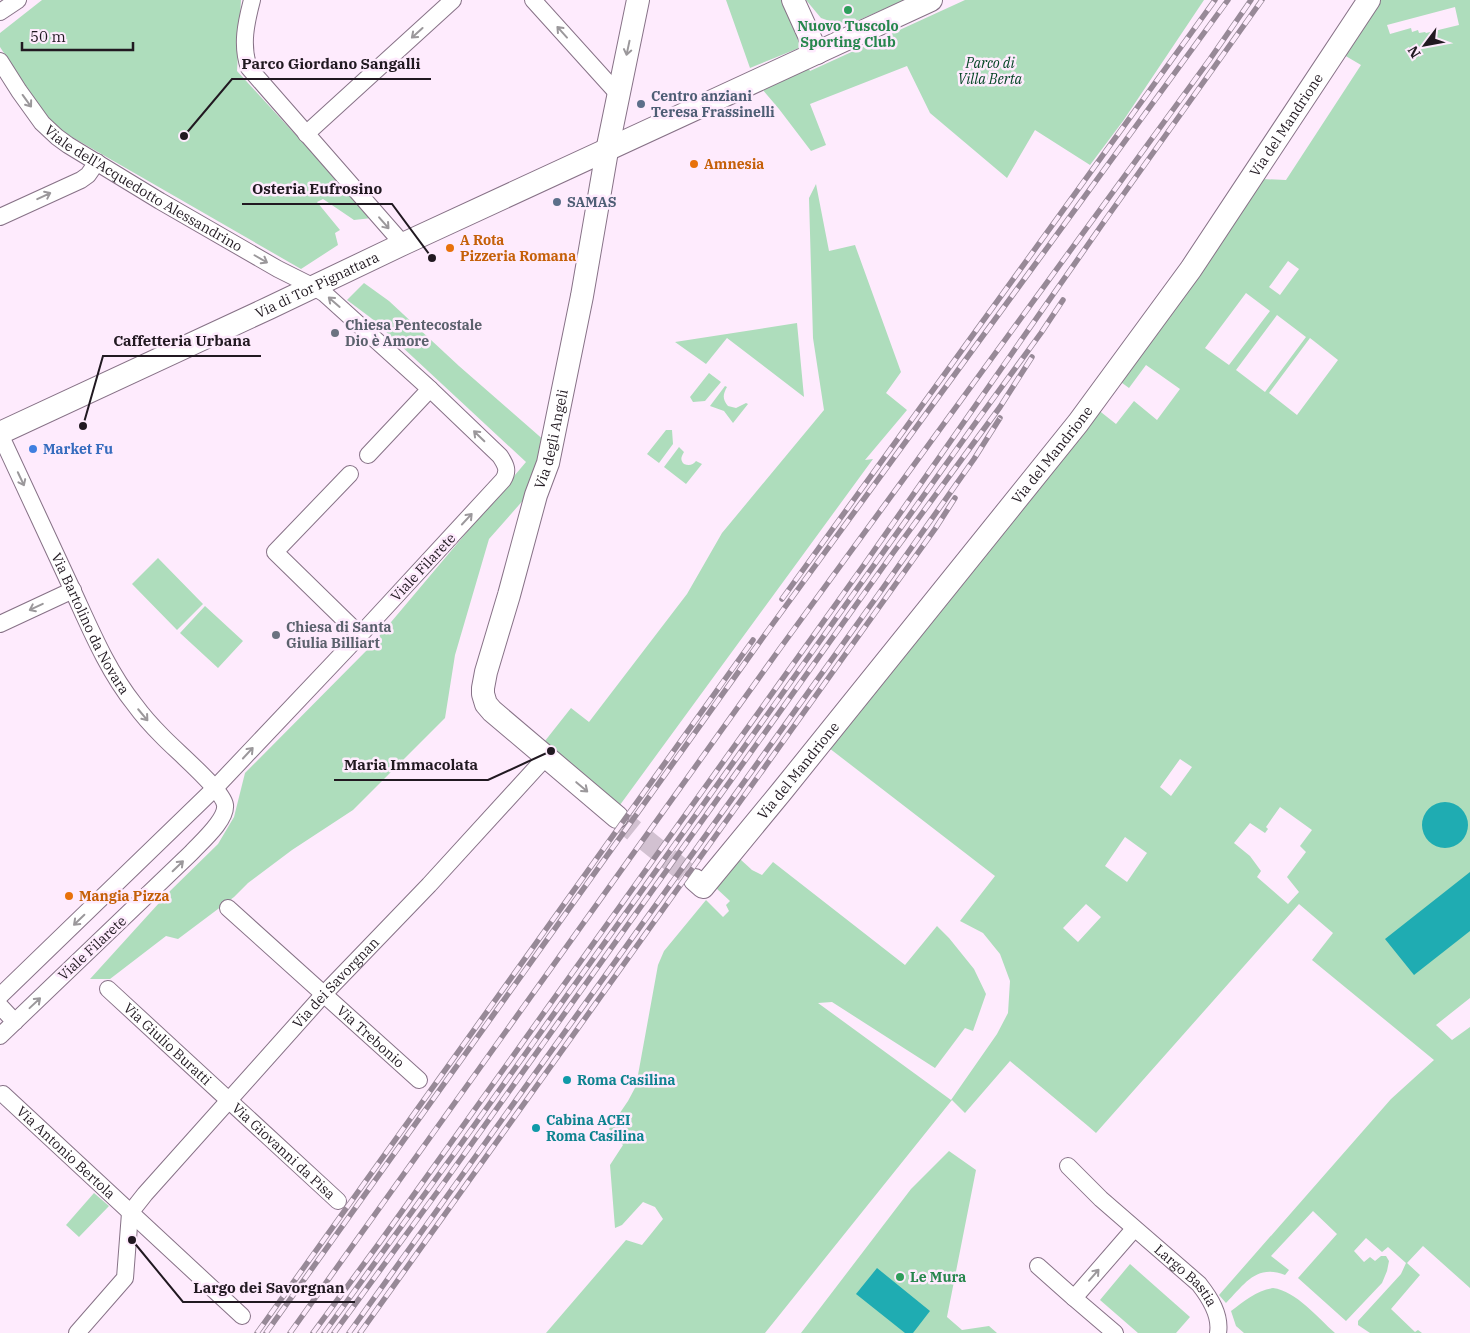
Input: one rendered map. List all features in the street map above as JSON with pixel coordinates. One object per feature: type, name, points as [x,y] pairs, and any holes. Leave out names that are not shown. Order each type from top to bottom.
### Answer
[{"type":"street","points":[[0,12],[18,0]]},
{"type":"street","points":[[252,0],[245,35],[245,55],[249,68],[403,244]]},
{"type":"street","points":[[306,134],[452,0]]},
{"type":"street","points":[[533,0],[618,94]]},
{"type":"street","name":"Via degli Angeli","points":[[617,817],[490,709],[484,697],[483,688],[536,495],[548,462],[582,296],[618,94],[638,0]]},
{"type":"street","points":[[793,0],[817,53]]},
{"type":"street","name":"Via di Tor Pignattara","points":[[0,434],[403,244],[931,0]]},
{"type":"street","name":"Via del Mandrione","points":[[699,884],[782,792],[1078,423],[1191,269],[1369,0]]},
{"type":"street","name":"Viale dell'Acquedotto Alessandrino","points":[[0,60],[19,92],[42,123],[68,145],[160,201],[278,269],[314,287],[334,301],[500,456],[506,468],[506,474]]},
{"type":"street","points":[[0,217],[81,180],[88,175],[97,162]]},
{"type":"street","points":[[368,455],[430,389]]},
{"type":"street","name":"Via Bartolino da Novara","points":[[0,434],[100,648],[133,704],[162,736],[215,788]]},
{"type":"street","points":[[350,474],[275,552],[360,635]]},
{"type":"street","name":"Viale Filarete","points":[[0,996],[215,788],[360,635],[503,480],[506,474]]},
{"type":"street","points":[[0,624],[73,590]]},
{"type":"street","name":"Via dei Savorgnan","points":[[130,1213],[323,995],[436,878],[546,757]]},
{"type":"street","name":"Viale Filarete","points":[[0,1036],[141,902],[216,826],[226,807],[224,800],[215,788]]},
{"type":"street","name":"Via Trebonio","points":[[228,908],[419,1080]]},
{"type":"street","name":"Via Giulio Buratti","points":[[108,989],[229,1100]]},
{"type":"street","points":[[0,1006],[15,1022]]},
{"type":"street","name":"Via Antonio Bertola","points":[[3,1094],[242,1316]]},
{"type":"street","name":"Via Giovanni da Pisa","points":[[229,1100],[338,1201]]},
{"type":"street","name":"Largo Bastia","points":[[1068,1166],[1101,1199],[1194,1279],[1204,1291],[1217,1314],[1219,1323],[1218,1333]]},
{"type":"street","points":[[77,1333],[125,1278],[130,1213]]},
{"type":"street","points":[[1074,1298],[1134,1228]]},
{"type":"street","points":[[1038,1266],[1115,1333]]},
{"type":"green space","points":[[42,0],[241,0],[237,71],[372,218],[354,220],[323,199],[317,202],[340,230],[335,233],[338,245],[301,269],[51,125],[0,47],[0,33]]},
{"type":"green space","points":[[726,0],[783,0],[804,46],[750,68]]},
{"type":"green space","name":"Nuovo Tuscolo Sporting Club","points":[[806,0],[905,0],[852,23],[835,23],[821,18]]},
{"type":"green space","name":"Parco di Villa Berta","points":[[965,0],[1204,0],[1123,121],[1090,165],[1035,130],[1007,178],[930,113],[907,66],[810,104],[826,145],[811,151],[762,89],[807,66],[810,71]]},
{"type":"green space","points":[[1381,0],[1470,0],[1470,998],[1436,1025],[1452,1040],[1470,1027],[1470,1288],[1423,1246],[1407,1263],[1420,1275],[1391,1309],[1415,1332],[1418,1330],[1422,1333],[1370,1333],[1358,1325],[1358,1321],[1401,1274],[1406,1263],[1388,1247],[1382,1252],[1366,1238],[1354,1251],[1364,1262],[1370,1257],[1375,1261],[1381,1256],[1386,1256],[1389,1261],[1387,1271],[1382,1283],[1346,1321],[1298,1278],[1337,1234],[1313,1211],[1271,1256],[1289,1270],[1285,1275],[1275,1272],[1259,1274],[1245,1283],[1226,1303],[1219,1295],[1391,1099],[1434,1060],[1312,960],[1333,933],[1299,904],[1096,1133],[1010,1061],[965,1113],[952,1100],[765,1333],[546,1333],[626,1240],[642,1245],[663,1219],[655,1207],[643,1202],[622,1225],[615,1228],[610,1165],[623,1145],[609,1129],[636,1086],[658,965],[664,951],[706,900],[723,917],[729,911],[726,905],[730,901],[716,888],[740,859],[752,870],[762,875],[773,862],[905,965],[937,926],[949,938],[974,969],[986,994],[973,1031],[965,1028],[935,1068],[832,1002],[818,1003],[951,1100],[997,1034],[1008,1013],[1010,981],[1000,954],[983,933],[960,921],[995,876],[829,748],[1097,409],[1116,424],[1134,401],[1157,420],[1180,389],[1146,365],[1129,388],[1118,380],[1262,179],[1286,180],[1361,65],[1344,55]],"holes":[[[1455,7],[1459,25],[1426,33],[1419,33],[1418,30],[1412,32],[1411,28],[1390,34],[1387,25]],[[1288,261],[1299,269],[1280,295],[1269,287]],[[1246,293],[1270,311],[1229,365],[1205,348]],[[1277,315],[1306,337],[1265,392],[1236,370]],[[1310,338],[1338,360],[1297,415],[1269,393]],[[1180,759],[1192,767],[1171,796],[1160,787]],[[1280,807],[1312,830],[1300,846],[1306,852],[1287,877],[1299,892],[1288,904],[1257,877],[1261,871],[1250,856],[1234,843],[1250,823],[1265,833],[1268,829],[1266,827]],[[1125,837],[1147,853],[1127,882],[1105,866]],[[1086,904],[1101,917],[1078,942],[1063,928]]]},
{"type":"green space","points":[[816,184],[829,251],[855,245],[901,372],[886,393],[907,410],[865,460],[873,459],[617,809],[541,746],[571,708],[589,722],[687,594],[722,533],[824,410],[813,338],[809,198]]},
{"type":"green space","points":[[364,283],[389,301],[459,366],[546,442],[526,497],[489,539],[455,655],[445,718],[353,810],[292,850],[178,939],[166,936],[110,979],[90,979],[169,892],[218,844],[234,817],[245,773],[370,647],[526,462],[371,318],[347,300]]},
{"type":"green space","points":[[797,323],[804,397],[727,338],[706,364],[675,342]]},
{"type":"green space","points":[[709,373],[721,382],[705,401],[693,402],[690,397]]},
{"type":"green space","points":[[725,386],[727,387],[724,399],[728,406],[736,408],[746,403],[748,404],[733,423],[724,411],[710,406]]},
{"type":"green space","points":[[666,430],[672,430],[673,444],[659,463],[647,454]]},
{"type":"green space","points":[[679,447],[684,452],[681,458],[684,464],[691,465],[696,461],[702,464],[686,484],[664,467]]},
{"type":"green space","points":[[158,558],[203,604],[177,630],[132,584]]},
{"type":"green space","points":[[205,606],[243,641],[218,668],[180,633]]},
{"type":"green space","name":"Le Mura","points":[[949,1151],[976,1170],[947,1317],[962,1330],[989,1326],[997,1333],[801,1333],[911,1189]]},
{"type":"green space","points":[[94,1193],[109,1206],[79,1237],[66,1225]]},
{"type":"green space","points":[[1130,1264],[1190,1317],[1176,1333],[1138,1333],[1100,1300]]},
{"type":"green space","points":[[1273,1288],[1290,1294],[1335,1333],[1244,1333],[1236,1326],[1231,1311],[1256,1294]]},
{"type":"water","points":[[1445,802],[1458,806],[1464,812],[1468,825],[1464,838],[1458,844],[1445,848],[1432,844],[1426,838],[1422,825],[1426,812],[1432,806]]},
{"type":"water","points":[[1470,872],[1470,931],[1414,975],[1385,939]]},
{"type":"water","points":[[877,1268],[930,1311],[913,1333],[905,1333],[856,1294]]},
{"type":"tunnel","points":[[617,817],[695,880]]},
{"type":"railway","points":[[782,599],[1215,0]]},
{"type":"railway","points":[[266,1333],[769,629],[1228,0]]},
{"type":"railway","points":[[290,1333],[781,647],[1210,59],[1251,0]]},
{"type":"railway","points":[[313,1333],[866,562],[1262,0]]},
{"type":"railway","points":[[324,1333],[1063,300]]},
{"type":"railway","points":[[334,1333],[438,1191],[893,553],[1000,407],[1032,357]]},
{"type":"railway","points":[[349,1333],[878,595],[974,459],[1000,418]]},
{"type":"railway","points":[[360,1333],[935,529],[955,498]]},
{"type":"railway","points":[[257,1333],[753,640]]},
{"type":"place","name":"Nuovo Tuscolo Sporting Club","points":[[848,10]]},
{"type":"place","name":"Centro anziani Teresa Frassinelli","points":[[641,104]]},
{"type":"place","name":"Parco Giordano Sangalli","points":[[184,136]]},
{"type":"place","name":"Amnesia","points":[[694,164]]},
{"type":"place","name":"SAMAS","points":[[557,202]]},
{"type":"place","name":"A Rota Pizzeria Romana","points":[[450,248]]},
{"type":"place","name":"Osteria Eufrosino","points":[[432,258]]},
{"type":"place","name":"Chiesa Pentecostale Dio è Amore","points":[[335,333]]},
{"type":"place","name":"Caffetteria Urbana","points":[[83,426]]},
{"type":"place","name":"Market Fu","points":[[33,449]]},
{"type":"place","name":"Chiesa di Santa Giulia Billiart","points":[[276,635]]},
{"type":"place","name":"Maria Immacolata","points":[[551,751]]},
{"type":"place","name":"Mangia Pizza","points":[[69,896]]},
{"type":"place","name":"Roma Casilina","points":[[567,1080]]},
{"type":"place","name":"Cabina ACEI Roma Casilina","points":[[536,1128]]},
{"type":"place","name":"Largo dei Savorgnan","points":[[132,1240]]},
{"type":"place","name":"Le Mura","points":[[900,1277]]}]
